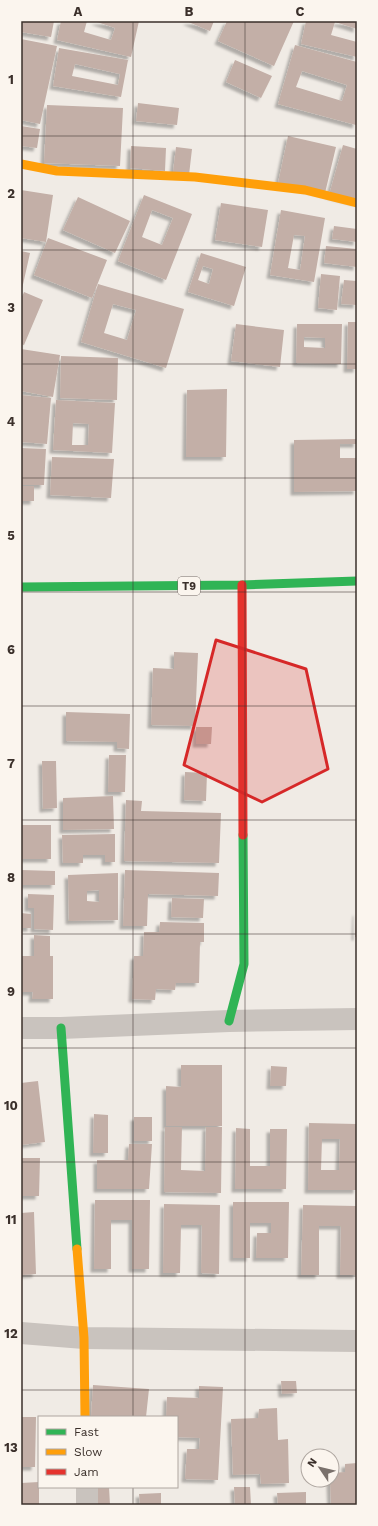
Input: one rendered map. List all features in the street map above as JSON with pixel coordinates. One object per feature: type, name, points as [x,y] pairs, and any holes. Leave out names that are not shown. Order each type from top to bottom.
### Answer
[{"type":"main road","points":[[21,164],[57,171],[195,177],[305,190],[357,203]]},
{"type":"main road","name":"T9","points":[[21,587],[242,585],[357,581]]},
{"type":"main road","points":[[229,1021],[244,964],[242,585]]},
{"type":"main road","points":[[61,1028],[84,1338],[85,1416]]},
{"type":"street","points":[[21,1028],[61,1028],[229,1021],[357,1019]]},
{"type":"street","points":[[21,1333],[84,1338],[357,1341]]},
{"type":"street","points":[[87,1488],[87,1505]]},
{"type":"highlighted area","points":[[216,640],[306,669],[328,769],[262,802],[184,765]]},
{"type":"building","points":[[21,21],[54,21],[51,37],[21,32]]},
{"type":"building","points":[[61,21],[87,21],[84,32],[111,40],[115,28],[94,21],[139,21],[131,57],[57,40]]},
{"type":"building","points":[[186,21],[214,21],[210,31]]},
{"type":"building","points":[[227,21],[294,21],[274,66],[218,41]]},
{"type":"building","points":[[306,21],[357,21],[357,29],[335,22],[331,35],[357,42],[357,57],[301,44]]},
{"type":"building","points":[[21,39],[57,46],[40,124],[21,120]]},
{"type":"building","points":[[295,45],[357,62],[356,125],[278,104]],"holes":[[[302,71],[347,85],[342,101],[296,87]]]},
{"type":"building","points":[[59,48],[128,60],[121,97],[53,86]],"holes":[[[75,64],[120,74],[118,85],[72,76]]]},
{"type":"building","points":[[235,60],[272,76],[261,98],[226,82]]},
{"type":"building","points":[[138,103],[179,108],[177,125],[136,121]]},
{"type":"building","points":[[47,105],[123,108],[120,166],[44,163]]},
{"type":"building","points":[[21,126],[40,129],[37,148],[21,146]]},
{"type":"building","points":[[288,136],[336,147],[325,193],[278,183]]},
{"type":"building","points":[[343,145],[357,149],[357,202],[329,195]]},
{"type":"building","points":[[131,146],[166,148],[165,171],[130,168]]},
{"type":"building","points":[[176,147],[192,149],[189,175],[173,172]]},
{"type":"building","points":[[21,190],[53,195],[46,242],[21,238]]},
{"type":"building","points":[[144,195],[192,214],[166,280],[118,261]],"holes":[[[152,210],[173,218],[162,245],[142,237]]]},
{"type":"building","points":[[78,197],[130,221],[115,253],[63,230]]},
{"type":"building","points":[[221,203],[268,210],[262,247],[215,240]]},
{"type":"building","points":[[281,210],[325,218],[314,282],[270,275]],"holes":[[[294,235],[305,236],[300,270],[288,268]]]},
{"type":"building","points":[[334,226],[357,229],[357,242],[332,239]]},
{"type":"building","points":[[48,238],[107,260],[92,298],[34,275]]},
{"type":"building","points":[[326,246],[357,249],[357,267],[324,263]]},
{"type":"building","points":[[21,251],[30,253],[22,289],[21,289]]},
{"type":"building","points":[[201,253],[246,267],[234,306],[188,292]],"holes":[[[203,266],[213,269],[209,284],[198,280]]]},
{"type":"building","points":[[321,274],[340,276],[337,310],[318,308]]},
{"type":"building","points":[[344,280],[357,281],[357,305],[341,304]]},
{"type":"building","points":[[98,284],[184,309],[166,368],[81,342]],"holes":[[[113,304],[136,310],[127,340],[104,333]]]},
{"type":"building","points":[[24,292],[43,300],[24,345],[21,344],[21,299]]},
{"type":"building","points":[[348,322],[357,322],[357,369],[347,369]]},
{"type":"building","points":[[236,324],[284,330],[280,367],[231,361]]},
{"type":"building","points":[[297,324],[342,324],[341,364],[296,363]],"holes":[[[304,337],[325,338],[325,348],[304,347]]]},
{"type":"building","points":[[21,349],[60,355],[53,397],[21,391]]},
{"type":"building","points":[[61,356],[118,358],[117,400],[60,398]]},
{"type":"building","points":[[227,389],[226,457],[186,457],[187,390]]},
{"type":"building","points":[[21,395],[51,398],[47,444],[21,442]]},
{"type":"building","points":[[56,400],[115,403],[112,453],[53,450]],"holes":[[[73,423],[89,424],[88,445],[72,445]]]},
{"type":"building","points":[[357,439],[357,444],[340,444],[340,458],[357,458],[357,491],[294,492],[294,440]]},
{"type":"building","points":[[21,448],[46,449],[44,485],[21,485]]},
{"type":"building","points":[[52,457],[114,459],[111,498],[50,495]]},
{"type":"building","points":[[21,486],[34,486],[34,501],[21,501]]},
{"type":"building","points":[[174,652],[198,653],[195,726],[151,725],[153,668],[174,669]]},
{"type":"building","points":[[66,712],[130,714],[129,749],[117,748],[117,742],[66,741]]},
{"type":"building","points":[[196,727],[212,727],[211,744],[196,744]]},
{"type":"building","points":[[109,755],[126,755],[125,792],[108,792]]},
{"type":"building","points":[[42,761],[56,761],[57,808],[43,809]]},
{"type":"building","points":[[185,772],[207,773],[206,801],[184,800]]},
{"type":"building","points":[[113,796],[114,829],[63,830],[63,798]]},
{"type":"building","points":[[126,800],[142,801],[141,811],[221,813],[219,863],[124,861]]},
{"type":"building","points":[[21,825],[51,825],[51,859],[21,859]]},
{"type":"building","points":[[115,834],[115,862],[105,862],[105,855],[83,855],[83,863],[63,863],[62,835]]},
{"type":"building","points":[[21,870],[55,871],[55,885],[21,885]]},
{"type":"building","points":[[125,870],[219,873],[218,896],[148,894],[147,926],[123,926]]},
{"type":"building","points":[[118,873],[118,920],[69,921],[68,875]],"holes":[[[99,890],[99,902],[87,901],[87,891]]]},
{"type":"building","points":[[28,894],[54,895],[53,930],[34,929],[34,908],[28,908]]},
{"type":"building","points":[[172,898],[204,899],[203,918],[171,917]]},
{"type":"building","points":[[356,912],[357,937],[355,937]]},
{"type":"building","points":[[21,913],[31,914],[31,928],[21,928]]},
{"type":"building","points":[[160,922],[204,923],[204,942],[200,942],[199,983],[176,983],[175,990],[156,989],[155,1000],[132,999],[134,956],[143,956],[144,932],[159,932]]},
{"type":"building","points":[[34,935],[50,936],[50,956],[53,956],[53,999],[32,999],[33,992],[21,992],[21,956],[34,956]]},
{"type":"building","points":[[181,1065],[222,1065],[222,1126],[166,1126],[166,1086],[181,1087]]},
{"type":"building","points":[[271,1066],[287,1067],[286,1086],[270,1086]]},
{"type":"building","points":[[38,1081],[45,1142],[21,1145],[21,1083]]},
{"type":"building","points":[[94,1114],[108,1115],[108,1153],[93,1153]]},
{"type":"building","points":[[134,1117],[152,1117],[152,1141],[134,1141]]},
{"type":"building","points":[[309,1123],[357,1124],[357,1190],[308,1190]],"holes":[[[322,1139],[340,1139],[339,1170],[321,1170]]]},
{"type":"building","points":[[165,1127],[182,1127],[181,1170],[205,1171],[206,1127],[222,1127],[221,1193],[164,1192]]},
{"type":"building","points":[[236,1128],[250,1129],[250,1166],[270,1166],[270,1129],[287,1129],[286,1189],[235,1189]]},
{"type":"building","points":[[129,1144],[152,1144],[149,1189],[97,1189],[97,1160],[128,1160]]},
{"type":"building","points":[[21,1158],[40,1158],[39,1196],[21,1196]]},
{"type":"building","points":[[95,1200],[150,1200],[149,1269],[132,1269],[132,1220],[111,1220],[111,1269],[94,1269]]},
{"type":"building","points":[[233,1202],[289,1202],[288,1258],[256,1258],[257,1233],[271,1233],[271,1223],[250,1223],[250,1258],[233,1258]]},
{"type":"building","points":[[164,1204],[220,1205],[219,1274],[201,1273],[202,1225],[181,1225],[180,1273],[163,1273]]},
{"type":"building","points":[[303,1205],[357,1206],[357,1275],[340,1275],[341,1226],[319,1226],[319,1275],[301,1275]]},
{"type":"building","points":[[34,1212],[36,1274],[21,1275],[21,1213]]},
{"type":"building","points":[[281,1381],[296,1381],[297,1393],[282,1394]]},
{"type":"building","points":[[93,1385],[149,1389],[146,1416],[91,1416]]},
{"type":"building","points":[[199,1386],[223,1387],[218,1480],[185,1479],[187,1449],[199,1449],[200,1438],[178,1437],[178,1416],[166,1416],[167,1397],[199,1398]]},
{"type":"building","points":[[277,1408],[278,1440],[288,1439],[289,1483],[261,1484],[260,1474],[233,1475],[231,1419],[258,1418],[259,1409]]},
{"type":"building","points":[[21,1417],[36,1417],[35,1467],[21,1467]]},
{"type":"building","points":[[357,1463],[357,1505],[331,1505],[330,1488],[340,1488],[340,1472],[345,1472],[345,1464]]},
{"type":"building","points":[[38,1482],[39,1505],[21,1505],[21,1483]]},
{"type":"building","points":[[234,1487],[250,1487],[251,1505],[235,1505]]},
{"type":"building","points":[[92,1488],[109,1488],[110,1505],[93,1505]]},
{"type":"building","points":[[306,1492],[306,1505],[278,1505],[277,1493]]},
{"type":"building","points":[[161,1493],[161,1505],[140,1505],[139,1494]]},
{"type":"traffic: fast","points":[[21,587],[242,585],[357,581]]},
{"type":"traffic: fast","points":[[229,1021],[244,964],[243,835]]},
{"type":"traffic: fast","points":[[61,1028],[77,1249]]},
{"type":"traffic: slow","points":[[21,164],[57,171],[195,177],[305,190],[357,203]]},
{"type":"traffic: slow","points":[[77,1249],[84,1338],[85,1416]]},
{"type":"traffic: jam","points":[[242,585],[243,835]]}]
